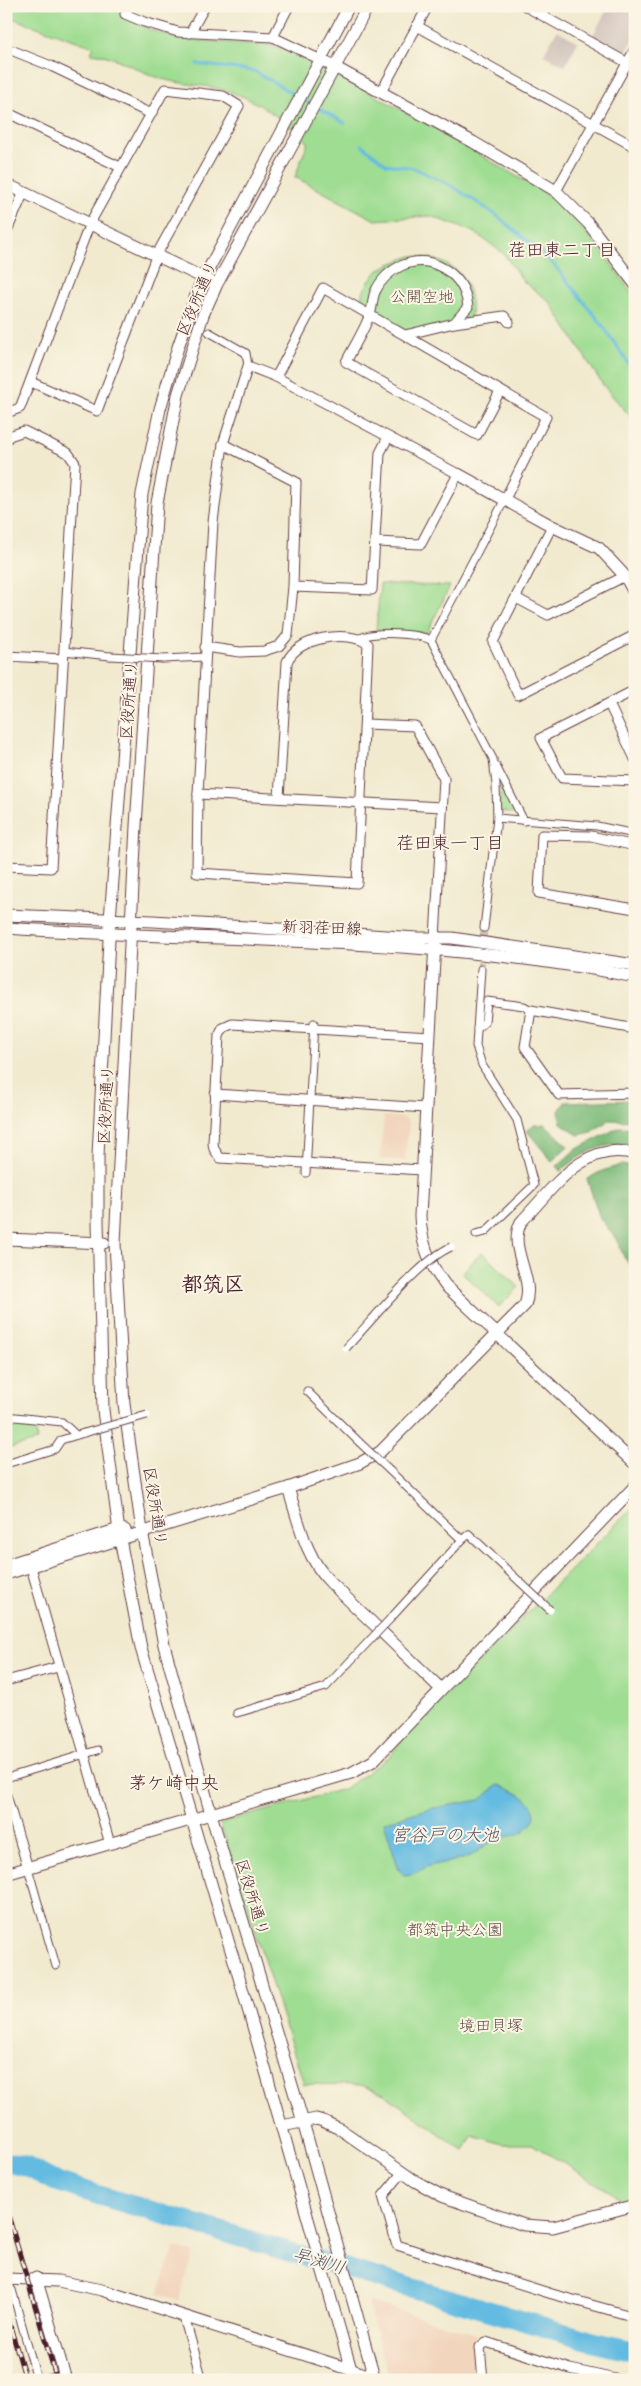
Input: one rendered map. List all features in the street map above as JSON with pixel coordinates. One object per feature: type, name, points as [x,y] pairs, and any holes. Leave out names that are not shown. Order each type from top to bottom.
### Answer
[{"type":"street","points":[[129,6],[125,14],[178,32],[273,37],[321,60],[474,142],[556,191],[588,223],[635,284]]},
{"type":"street","points":[[190,33],[205,6]]},
{"type":"street","points":[[273,37],[289,6]]},
{"type":"street","name":"区役所通り","points":[[349,6],[204,278],[178,347],[160,409],[142,494],[109,935],[98,1156],[98,1243],[103,1410],[119,1534],[141,1648],[282,2126],[353,2375]]},
{"type":"street","name":"区役所通り","points":[[368,6],[217,284],[203,315],[178,395],[157,503],[130,936],[115,1243],[124,1404],[142,1531],[164,1645],[211,1814],[303,2122],[376,2379]]},
{"type":"street","points":[[381,92],[428,6]]},
{"type":"street","points":[[525,6],[631,65]]},
{"type":"street","points":[[417,26],[635,147]]},
{"type":"street","points":[[321,60],[334,55],[341,45],[347,43]]},
{"type":"street","points":[[6,48],[51,66],[149,113]]},
{"type":"street","points":[[556,191],[631,65],[635,49]]},
{"type":"street","points":[[309,83],[316,79],[325,66],[334,67]]},
{"type":"street","points":[[6,413],[20,408],[90,224],[149,113],[165,89],[223,96],[239,106],[157,254],[97,411],[31,382]]},
{"type":"street","points":[[6,112],[120,167]]},
{"type":"street","points":[[6,184],[217,284]]},
{"type":"street","points":[[6,233],[24,192]]},
{"type":"street","points":[[454,323],[468,307],[467,294],[458,281],[448,270],[434,263],[418,261],[405,264],[392,270],[382,280],[375,293],[370,314],[346,362],[477,435],[500,391]]},
{"type":"street","points":[[276,377],[323,288],[546,418],[431,640]]},
{"type":"street","points":[[405,335],[454,323],[504,316],[509,322]]},
{"type":"street","points":[[209,332],[246,353],[248,366],[223,444],[214,522],[198,794],[197,873],[357,883],[366,724],[368,644],[360,638],[334,635],[297,648],[290,654],[287,662],[279,798]]},
{"type":"street","points":[[248,366],[276,377],[552,526],[600,548],[625,576],[635,594]]},
{"type":"street","points":[[6,441],[9,436],[24,432],[68,453],[75,463],[51,868],[6,866]]},
{"type":"street","points":[[293,588],[372,590],[380,453],[388,437]]},
{"type":"street","points":[[6,656],[63,655],[163,659],[205,652],[264,651],[279,646],[288,635],[293,588],[296,482],[223,444]]},
{"type":"street","points":[[376,542],[421,544],[458,474]]},
{"type":"street","points":[[552,526],[493,642],[518,695],[635,636]]},
{"type":"street","points":[[516,598],[548,615],[625,576]]},
{"type":"street","points":[[360,638],[369,634],[422,636],[431,640],[524,821]]},
{"type":"street","points":[[635,690],[541,738],[562,778],[635,781]]},
{"type":"street","points":[[609,704],[635,759]]},
{"type":"street","points":[[366,724],[415,726],[444,778],[422,1170],[421,1226],[432,1268],[445,1285],[496,1335],[635,1464]]},
{"type":"street","points":[[484,928],[497,818],[496,785],[492,760]]},
{"type":"street","points":[[198,794],[442,807]]},
{"type":"street","points":[[497,818],[597,826],[635,834]]},
{"type":"street","points":[[635,846],[591,836],[542,835],[538,893],[635,909]]},
{"type":"street","name":"新羽荏田線","points":[[6,915],[131,920],[435,944],[550,961],[635,977]]},
{"type":"street","name":"新羽荏田線","points":[[6,928],[130,936],[435,944],[462,939],[635,965]]},
{"type":"street","points":[[476,1234],[485,1232],[534,1185],[517,1120],[479,1055],[476,1046],[481,968]]},
{"type":"street","points":[[477,1029],[486,1022],[487,1001],[524,1006],[531,1010],[635,1029]]},
{"type":"street","points":[[531,1010],[525,1047],[558,1095],[635,1093]]},
{"type":"street","points":[[422,1170],[306,1169],[220,1158],[213,1144],[215,1094],[219,1036],[222,1028],[232,1024],[314,1026],[430,1036]]},
{"type":"street","points":[[306,1169],[314,1026]]},
{"type":"street","points":[[215,1094],[426,1108]]},
{"type":"street","points":[[6,1574],[30,1562],[119,1534],[142,1531],[288,1488],[360,1463],[380,1452],[525,1305],[529,1293],[517,1241],[517,1230],[521,1222],[578,1164],[594,1154],[612,1150],[635,1154]]},
{"type":"street","points":[[6,1239],[115,1243]]},
{"type":"street","points":[[346,1348],[413,1276],[444,1250],[451,1247]]},
{"type":"street","points":[[307,1391],[462,1540]]},
{"type":"street","points":[[6,1464],[55,1449],[61,1440],[147,1415]]},
{"type":"street","points":[[6,1416],[62,1422],[76,1435]]},
{"type":"street","points":[[6,1874],[351,1774],[364,1768],[373,1761],[635,1486]]},
{"type":"street","points":[[288,1488],[305,1545],[314,1565],[441,1690]]},
{"type":"street","points":[[237,1712],[326,1687],[469,1534],[550,1610]]},
{"type":"street","points":[[6,1564],[30,1562]]},
{"type":"street","points":[[30,1562],[58,1667],[110,1844]]},
{"type":"street","points":[[6,1681],[58,1667]]},
{"type":"street","points":[[6,1778],[98,1750]]},
{"type":"street","points":[[6,1795],[56,1966]]},
{"type":"street","points":[[282,2126],[316,2119],[340,2129],[402,2173],[442,2196],[524,2225],[553,2227],[635,2205]]},
{"type":"street","points":[[402,2173],[383,2196],[397,2245],[635,2317]]},
{"type":"street","points":[[6,2279],[36,2278],[102,2290],[353,2375],[376,2379]]},
{"type":"street","points":[[36,2278],[65,2377],[47,2380]]},
{"type":"street","points":[[12,2290],[36,2375]]},
{"type":"street","points":[[184,2317],[202,2380]]},
{"type":"street","points":[[482,2380],[480,2347],[486,2342],[570,2369],[620,2380]]},
{"type":"shaded area","points":[[609,6],[635,6],[635,37],[625,55],[592,37]]},
{"type":"shaded area","points":[[557,30],[578,42],[565,66],[543,55]]},
{"type":"shaded area","points":[[384,1116],[405,1118],[409,1123],[405,1161],[380,1159]]},
{"type":"shaded area","points":[[175,2247],[194,2253],[178,2301],[158,2294]]},
{"type":"shaded area","points":[[369,2301],[475,2334],[477,2380],[390,2379],[368,2306]]},
{"type":"green space","points":[[6,6],[126,6],[122,15],[153,31],[188,40],[271,45],[305,57],[438,130],[555,199],[598,246],[635,297],[635,422],[603,385],[549,301],[524,282],[503,253],[474,232],[430,216],[375,220],[295,177],[308,142],[279,118],[258,104],[223,90],[159,78],[109,57],[91,53],[94,47],[6,16]]},
{"type":"green space","name":"公開空地","points":[[412,256],[441,262],[452,267],[461,275],[467,284],[470,296],[470,326],[417,337],[358,304],[367,284],[377,272],[383,267]]},
{"type":"green space","points":[[380,584],[450,586],[427,633],[376,630]]},
{"type":"green space","points":[[501,786],[517,814],[499,811]]},
{"type":"green space","points":[[635,1100],[635,1121],[609,1120],[592,1132],[578,1135],[561,1123],[559,1111],[565,1102]]},
{"type":"green space","points":[[545,1124],[568,1146],[552,1161],[527,1131],[534,1125]]},
{"type":"green space","points":[[620,1127],[635,1129],[635,1147],[624,1145],[604,1146],[586,1153],[561,1171],[557,1166],[575,1150]]},
{"type":"green space","points":[[621,1165],[635,1167],[635,1272],[624,1257],[616,1239],[600,1218],[587,1179],[602,1171]]},
{"type":"green space","points":[[482,1252],[519,1287],[499,1307],[462,1273]]},
{"type":"green space","points":[[6,1422],[35,1423],[37,1441],[6,1449]]},
{"type":"green space","name":"都筑中央公園","points":[[635,1505],[635,2201],[627,2202],[532,2144],[503,2144],[472,2135],[464,2151],[384,2094],[361,2085],[304,2084],[220,1823],[344,1789],[390,1756],[405,1736]]},
{"type":"water","name":"宮谷戸の大池","points":[[498,1785],[522,1796],[533,1808],[535,1815],[525,1830],[519,1834],[493,1841],[465,1858],[429,1866],[416,1873],[404,1875],[399,1870],[384,1822],[428,1809],[480,1800]]},
{"type":"waterway","points":[[197,64],[254,71],[297,96]]},
{"type":"waterway","points":[[302,99],[345,123]]},
{"type":"waterway","points":[[362,145],[386,164],[414,168],[452,186],[495,214],[550,260],[601,323],[635,373]]},
{"type":"waterway","name":"早渕川","points":[[6,2162],[27,2167],[52,2180],[101,2196],[595,2342],[635,2351]]},
{"type":"tunnel","points":[[481,969],[484,928]]},
{"type":"railway","points":[[6,2208],[57,2380]]},
{"type":"railway","points":[[6,2312],[26,2380]]},
{"type":"district","name":"荏田東二丁目","points":[[562,250]]},
{"type":"district","name":"荏田東一丁目","points":[[450,843]]},
{"type":"district","name":"都筑区","points":[[213,1284]]},
{"type":"district","name":"茅ケ崎中央","points":[[174,1783]]},
{"type":"park label","name":"境田貝塚","points":[[491,2025]]}]
